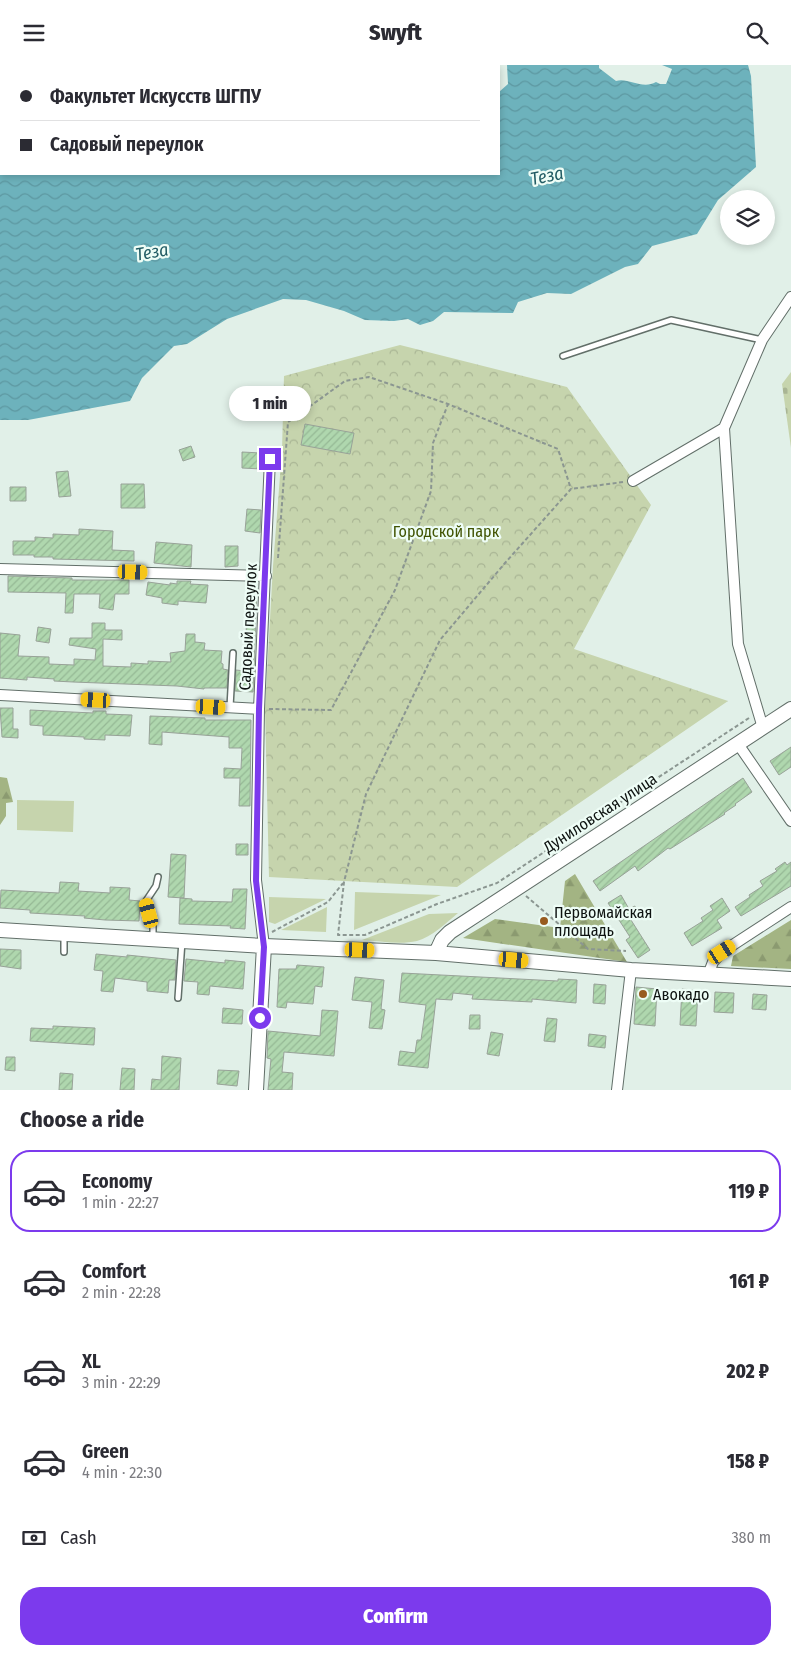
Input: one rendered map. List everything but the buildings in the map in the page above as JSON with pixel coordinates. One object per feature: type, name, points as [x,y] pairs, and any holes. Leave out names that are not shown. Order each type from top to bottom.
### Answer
[{"type":"main road","name":"Дуниловская улица","points":[[436,953],[442,940],[450,932],[791,709]]},
{"type":"main road","points":[[0,930],[264,947],[436,953],[630,971],[791,979]]},
{"type":"main road","points":[[256,1090],[264,947]]},
{"type":"street","points":[[763,728],[738,644],[724,428],[762,340],[791,297]]},
{"type":"street","points":[[633,481],[724,428]]},
{"type":"street","name":"Садовый переулок","points":[[264,947],[256,881],[259,709],[270,459]]},
{"type":"street","points":[[0,569],[266,576]]},
{"type":"street","points":[[0,695],[259,709]]},
{"type":"street","points":[[738,744],[791,821]]},
{"type":"street","points":[[708,975],[713,962],[722,952],[791,907]]},
{"type":"street","points":[[616,1090],[630,971]]},
{"type":"lane","points":[[562,356],[670,320],[762,340]]},
{"type":"lane","points":[[230,708],[232,653]]},
{"type":"lane","points":[[152,939],[153,925],[146,901],[156,885],[158,877]]},
{"type":"lane","points":[[64,933],[64,952]]},
{"type":"lane","points":[[178,998],[182,941]]},
{"type":"path","points":[[278,558],[288,422],[345,381],[369,377],[448,404],[558,449],[571,489]]},
{"type":"path","points":[[259,709],[331,710],[396,591],[431,491],[433,443],[448,404]]},
{"type":"path","points":[[633,481],[571,489],[440,640],[366,793],[344,882],[338,935],[365,935],[437,904],[497,883],[758,712]]},
{"type":"path","points":[[508,876],[517,888],[588,949],[626,951]]},
{"type":"path","points":[[272,931],[328,903],[344,882]]},
{"type":"green space","name":"Городской парк","points":[[400,345],[567,387],[651,505],[574,649],[728,701],[457,887],[269,877],[265,708],[282,450],[284,376]]},
{"type":"green space","points":[[791,372],[791,448],[782,384]]},
{"type":"green space","points":[[0,777],[7,778],[13,802],[6,803],[6,816],[0,825]]},
{"type":"green space","points":[[17,800],[74,801],[73,832],[17,830]]},
{"type":"green space","points":[[575,874],[627,962],[463,938],[495,919],[560,928],[565,881]]},
{"type":"green space","points":[[355,892],[441,895],[354,930]]},
{"type":"green space","points":[[269,897],[326,899],[275,924],[269,922]]},
{"type":"green space","points":[[327,907],[326,932],[281,930]]},
{"type":"green space","points":[[458,913],[433,933],[417,941],[397,943],[362,940],[429,914]]},
{"type":"green space","points":[[791,920],[791,969],[731,966],[733,956]]},
{"type":"water","name":"Теза","points":[[507,65],[599,65],[599,68],[616,81],[621,80],[646,85],[656,82],[666,84],[672,69],[662,65],[748,65],[751,76],[756,167],[730,190],[720,190],[720,198],[697,234],[652,246],[638,264],[625,267],[571,294],[547,293],[518,302],[513,313],[444,312],[433,321],[420,325],[408,319],[394,321],[365,320],[344,311],[306,300],[283,299],[227,319],[187,344],[174,346],[142,378],[130,401],[28,420],[0,420],[0,175],[500,175],[500,91],[508,84]]},
{"type":"place","name":"Первомайская площадь","points":[[544,921]]},
{"type":"place","name":"Авокадо","points":[[643,994]]},
{"type":"route","points":[[260,1018],[264,947],[256,881],[259,709],[270,459]]}]
